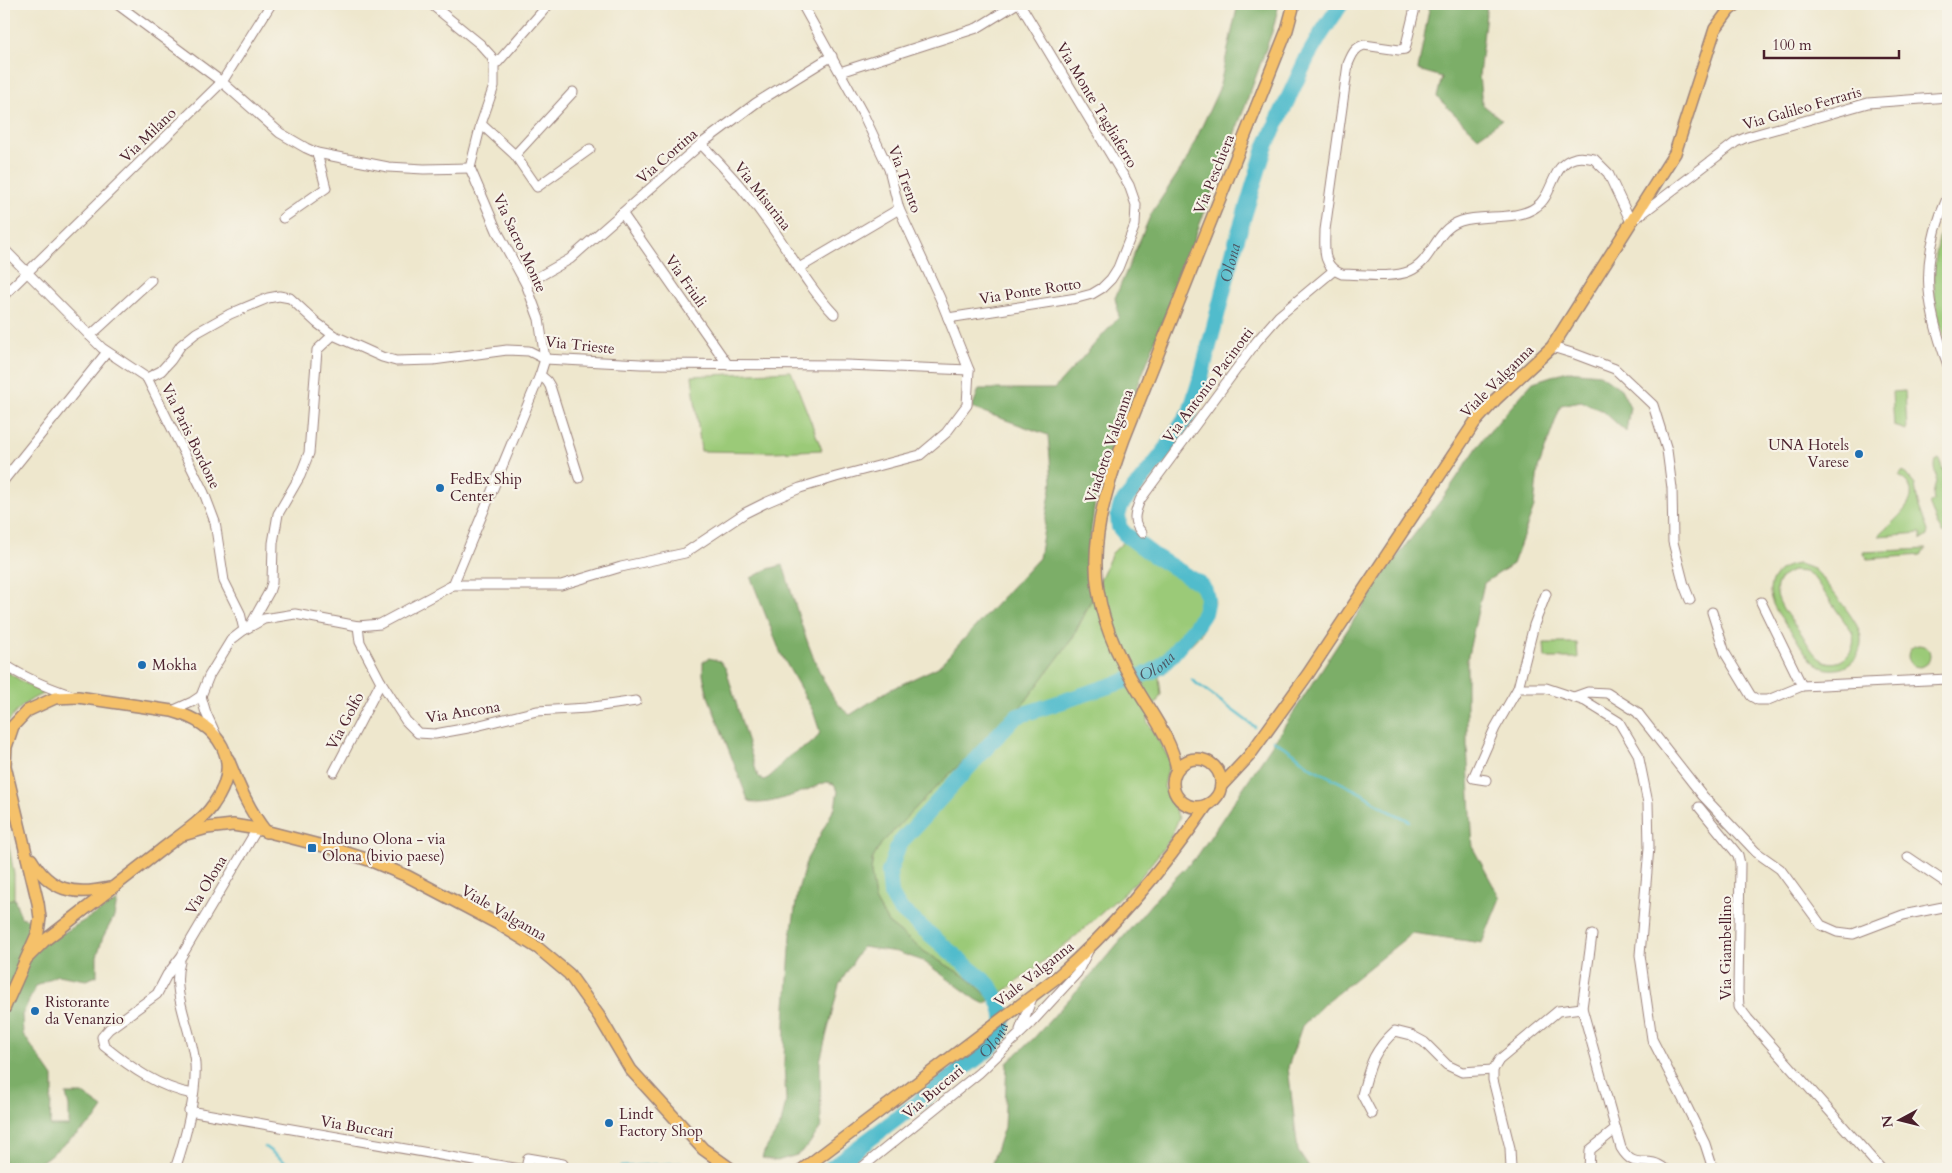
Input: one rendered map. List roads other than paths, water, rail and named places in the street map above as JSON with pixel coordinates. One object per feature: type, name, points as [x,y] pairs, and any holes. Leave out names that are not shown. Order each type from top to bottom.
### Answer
[{"type":"main road","name":"Via Peschiera","points":[[1158,355],[1283,39],[1294,4]]},
{"type":"main road","name":"Viale Valganna","points":[[1221,786],[1260,740],[1336,633],[1475,422],[1552,347],[1675,153],[1715,29],[1731,6]]},
{"type":"main road","name":"Viadotto Valganna","points":[[1158,355],[1124,439],[1106,492],[1097,533],[1096,561],[1100,601],[1112,640],[1126,670],[1169,741]]},
{"type":"main road","points":[[4,1009],[38,932],[40,918],[26,851],[4,765],[9,736],[19,717],[33,706],[55,698],[78,697],[172,711],[195,720],[218,737],[243,796],[262,830]]},
{"type":"main road","points":[[1169,741],[1192,760]]},
{"type":"main road","points":[[1169,741],[1177,769]]},
{"type":"main road","points":[[27,958],[44,941],[200,819],[212,807],[220,795],[224,783],[226,769],[225,750]]},
{"type":"main road","points":[[1192,760],[1208,762],[1216,768],[1221,786],[1215,800],[1197,808],[1186,805],[1178,798],[1174,789],[1173,779],[1177,769],[1184,763],[1192,760]]},
{"type":"main road","points":[[1216,768],[1224,768],[1242,763]]},
{"type":"main road","points":[[1186,805],[1189,822],[1188,832]]},
{"type":"main road","name":"Viale Valganna","points":[[803,1169],[1033,995],[1088,951],[1121,916],[1188,832],[1207,805]]},
{"type":"main road","name":"Viale Valganna","points":[[177,837],[207,828],[233,825],[262,830],[370,860],[406,876],[502,926],[538,948],[569,974],[599,1016],[631,1070],[703,1149],[731,1169]]},
{"type":"main road","points":[[26,851],[36,869],[50,882],[61,888],[76,892],[92,892],[115,886]]},
{"type":"street","points":[[117,4],[222,82],[280,133],[317,153],[388,167],[424,169],[470,168],[481,124],[494,86],[494,63],[492,56],[480,44],[431,4]]},
{"type":"street","name":"Via Milano","points":[[4,295],[222,82],[271,4]]},
{"type":"street","points":[[494,63],[498,62],[549,4]]},
{"type":"street","name":"Via Trento","points":[[802,4],[864,116],[889,169],[899,209],[969,370]]},
{"type":"street","points":[[840,72],[978,28],[1016,4]]},
{"type":"street","name":"Via Monte Tagliaferro","points":[[1020,4],[1129,185],[1136,205],[1135,225]]},
{"type":"street","points":[[1416,4],[1405,50],[1364,44],[1358,46],[1353,52],[1348,64],[1325,230],[1325,253],[1328,264],[1333,271],[1342,274],[1398,274],[1411,270],[1422,263],[1447,228],[1474,218],[1512,215],[1536,207],[1545,196],[1559,169],[1576,158],[1594,158],[1608,173],[1631,222]]},
{"type":"street","name":"Via Cortina","points":[[526,284],[570,259],[704,142],[756,103],[832,56]]},
{"type":"street","points":[[515,155],[573,92]]},
{"type":"street","name":"Via Galileo Ferraris","points":[[1631,222],[1736,142],[1748,137],[1868,103],[1948,97]]},
{"type":"street","points":[[481,124],[515,155],[537,187],[590,150]]},
{"type":"street","name":"Via Misurina","points":[[704,142],[738,181],[822,301],[834,314]]},
{"type":"street","points":[[283,218],[326,188],[317,153]]},
{"type":"street","name":"Via Sacro Monte","points":[[453,585],[545,359],[539,319],[526,284],[497,231],[470,168]]},
{"type":"street","points":[[1948,196],[1935,230],[1928,274],[1932,318],[1948,365]]},
{"type":"street","points":[[800,268],[899,209]]},
{"type":"street","name":"Via Friuli","points":[[622,213],[728,365]]},
{"type":"street","name":"Via Ponte Rotto","points":[[948,318],[1067,300],[1092,294],[1107,284],[1114,275],[1135,225]]},
{"type":"street","name":"Via Paris Bordone","points":[[4,249],[107,352],[147,378],[194,471],[215,522],[224,581],[247,628]]},
{"type":"street","name":"Via Antonio Pacinotti","points":[[1142,533],[1136,526],[1135,520],[1135,512],[1140,500],[1224,383],[1257,340],[1280,316],[1333,271]]},
{"type":"street","points":[[90,336],[150,280]]},
{"type":"street","name":"Via Trieste","points":[[147,378],[161,371],[181,345],[196,332],[230,314],[268,298],[279,296],[290,298],[333,335],[382,357],[396,361],[433,360],[507,350],[529,351],[545,359],[641,364],[846,365],[969,370]]},
{"type":"street","points":[[247,628],[269,592],[272,583],[273,543],[278,514],[300,476],[309,453],[317,350],[333,335]]},
{"type":"street","points":[[1552,347],[1615,369],[1653,405],[1667,450],[1672,488],[1673,542],[1684,585],[1690,600]]},
{"type":"street","points":[[4,480],[107,352]]},
{"type":"street","points":[[218,737],[206,713],[201,696],[208,676],[231,640],[247,628],[264,619],[295,614],[358,626],[380,624],[453,585],[561,585],[621,566],[685,553],[745,513],[800,488],[836,476],[920,455],[946,433],[967,405],[969,370]]},
{"type":"street","points":[[540,375],[550,386],[579,478]]},
{"type":"street","points":[[1486,780],[1473,778],[1495,728],[1518,688],[1534,625],[1546,594]]},
{"type":"street","points":[[1761,602],[1802,686]]},
{"type":"street","points":[[1712,612],[1725,653],[1751,696],[1758,700],[1768,700],[1802,686],[1948,679]]},
{"type":"street","name":"Via Ancona","points":[[358,626],[360,642],[381,682],[406,721],[418,733],[435,734],[468,728],[537,711],[587,708],[636,701]]},
{"type":"street","points":[[4,664],[15,672],[48,688],[78,697]]},
{"type":"street","name":"Via Golfo","points":[[334,772],[381,682]]},
{"type":"street","points":[[1518,688],[1546,688],[1585,701],[1619,722],[1638,754],[1648,803],[1649,846],[1640,955],[1652,1040],[1687,1107],[1713,1169]]},
{"type":"street","points":[[1574,697],[1588,692],[1607,693],[1637,712],[1703,796],[1756,852],[1780,870],[1821,925],[1837,932],[1853,934],[1904,915],[1948,906]]},
{"type":"street","points":[[172,711],[201,696]]},
{"type":"street","name":"Via Giambellino","points":[[1699,807],[1738,855],[1740,864],[1739,1007],[1881,1169]]},
{"type":"street","name":"Via Olona","points":[[192,1094],[177,1091],[151,1079],[104,1046],[102,1037],[109,1029],[157,994],[167,975],[181,957],[262,830]]},
{"type":"street","points":[[1908,857],[1948,884]]},
{"type":"street","points":[[1592,936],[1582,1008],[1621,1148],[1627,1159],[1637,1164],[1656,1163],[1666,1169]]},
{"type":"street","name":"Via Buccari","points":[[860,1169],[979,1073],[1077,973],[1088,951]]},
{"type":"street","name":"Via Olona","points":[[175,1169],[189,1112],[195,1064],[178,987],[177,970],[181,957]]},
{"type":"street","name":"Via Buccari","points":[[1020,1032],[1028,1004],[1033,995]]},
{"type":"street","points":[[1511,1169],[1510,1148],[1493,1080],[1493,1070],[1499,1060],[1558,1011],[1582,1008]]},
{"type":"street","points":[[1372,1114],[1362,1095],[1371,1064],[1380,1044],[1395,1031],[1411,1035],[1424,1042],[1447,1065],[1462,1072],[1493,1070]]},
{"type":"street","name":"Via Buccari","points":[[189,1112],[520,1169]]},
{"type":"street","points":[[1588,1169],[1590,1150],[1616,1129]]},
{"type":"street","points":[[526,1169],[528,1158],[563,1164],[562,1169]]},
{"type":"waterway","name":"Olona","points":[[830,1169],[989,1049],[1002,1029],[1002,1011],[998,999],[988,984],[899,908],[891,894],[889,872],[899,844],[1008,724],[1018,716],[1149,673],[1160,667],[1195,627],[1204,613],[1207,599],[1205,590],[1199,583],[1153,555],[1125,534],[1119,527],[1118,516],[1121,505],[1161,456],[1190,412],[1236,242],[1265,148],[1307,58],[1341,4]]},
{"type":"waterway","points":[[1192,680],[1255,727]]},
{"type":"waterway","points":[[1273,740],[1294,753],[1310,767],[1410,821]]},
{"type":"waterway","points":[[265,1147],[285,1162],[306,1169]]},
{"type":"waterway","points":[[616,1169],[620,1167],[681,1163],[705,1169]]},
{"type":"waterway","points":[[323,1169],[335,1167],[345,1169]]},
{"type":"place","name":"UNA Hotels Varese","points":[[1859,454]]},
{"type":"place","name":"FedEx Ship Center","points":[[440,488]]},
{"type":"place","name":"Mokha","points":[[142,665]]},
{"type":"place","name":"Induno Olona - via Olona (bivio paese)","points":[[312,848]]},
{"type":"place","name":"Ristorante da Venanzio","points":[[35,1011]]},
{"type":"place","name":"Lindt Factory Shop","points":[[609,1123]]}]
